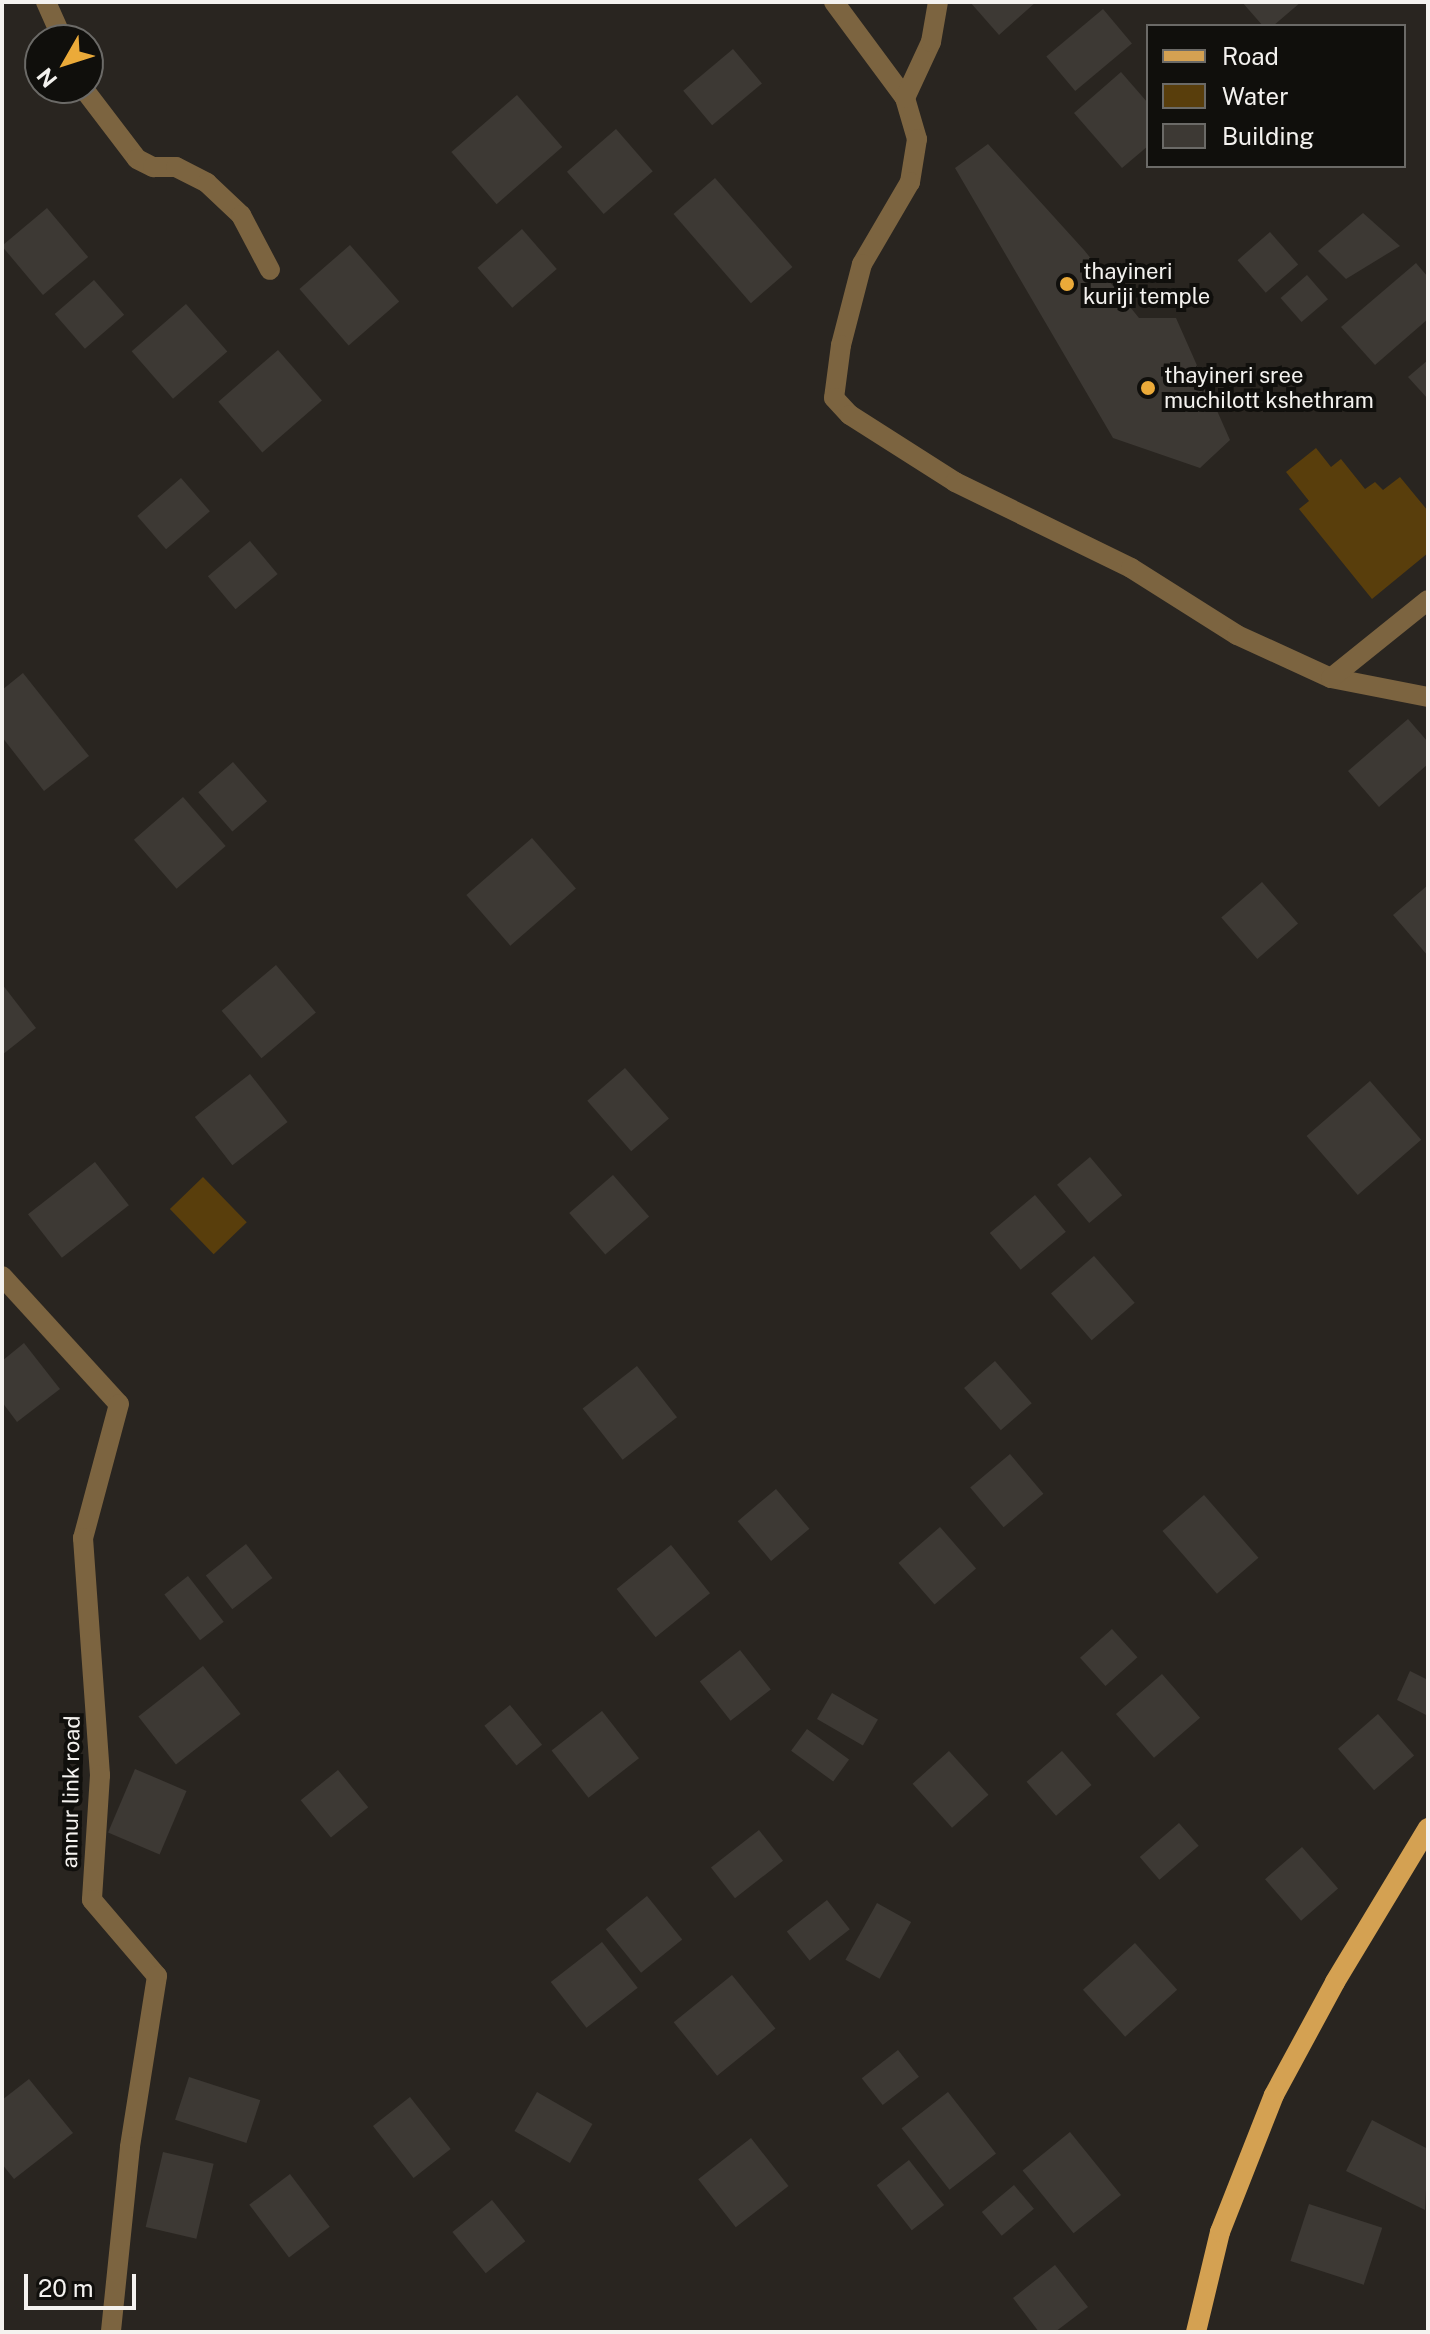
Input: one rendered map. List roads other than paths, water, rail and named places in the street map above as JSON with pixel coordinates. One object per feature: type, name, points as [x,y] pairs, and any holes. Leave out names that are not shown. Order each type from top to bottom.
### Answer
[{"type":"main road","points":[[1196,2332],[1220,2232],[1274,2095],[1335,1982],[1428,1828]]},
{"type":"street","points":[[46,2],[56,24]]},
{"type":"street","points":[[834,2],[905,98],[917,139],[910,182],[862,264],[841,345],[834,398],[850,415],[955,482],[1131,568],[1237,635],[1331,678],[1428,697]]},
{"type":"street","points":[[905,98],[931,42],[938,2]]},
{"type":"street","points":[[95,104],[137,159],[153,167],[176,167],[197,177],[241,215],[270,270]]},
{"type":"street","points":[[1331,678],[1428,600]]},
{"type":"street","name":"annur link road","points":[[2,1276],[119,1404],[83,1538],[100,1775],[92,1900],[157,1976],[130,2147],[111,2332]]},
{"type":"water","points":[[1316,448],[1331,467],[1341,459],[1365,489],[1375,482],[1383,490],[1400,477],[1428,511],[1428,553],[1372,599],[1299,509],[1309,501],[1286,472]]},
{"type":"water","points":[[203,1177],[247,1222],[214,1254],[170,1209]]},
{"type":"place","name":"thayineri kuriji temple","points":[[1067,284]]},
{"type":"place","name":"thayineri sree muchilott kshethram","points":[[1148,388]]}]
